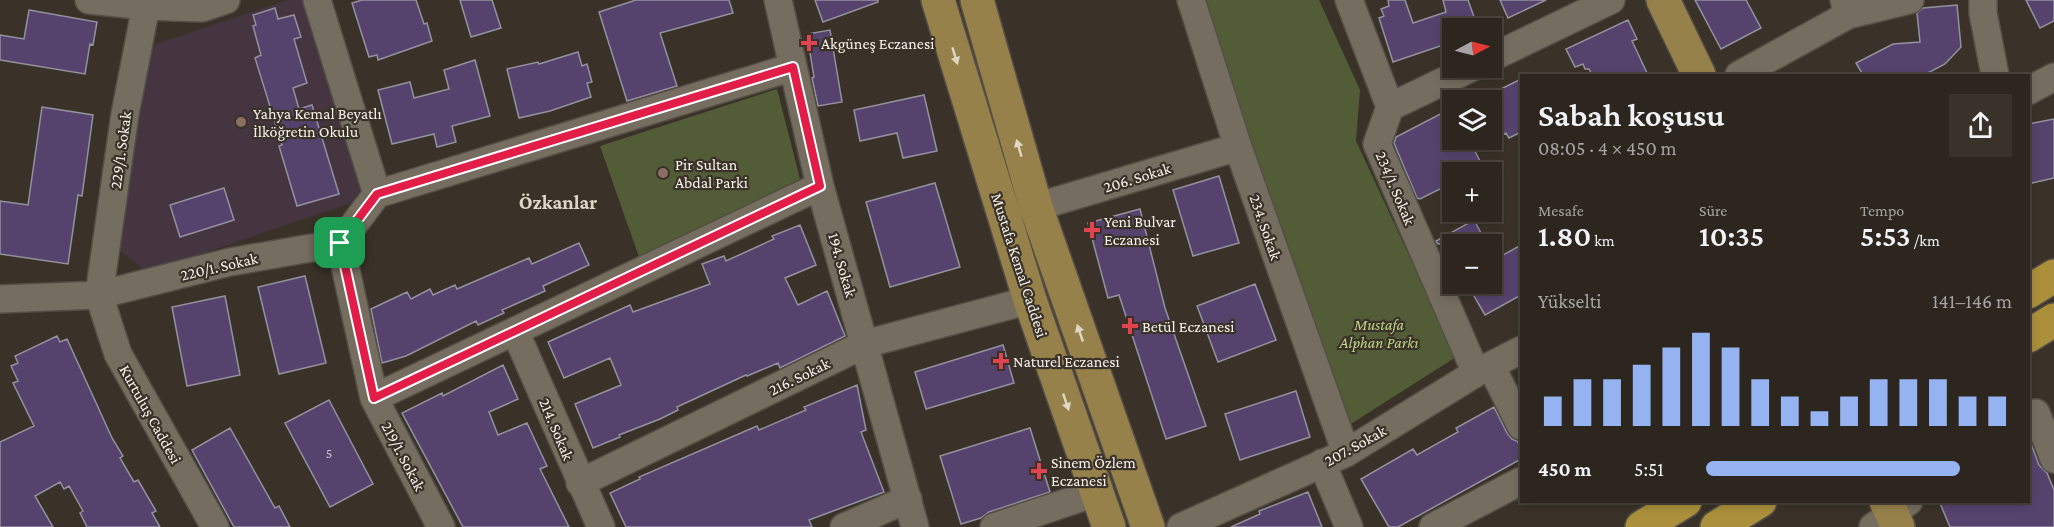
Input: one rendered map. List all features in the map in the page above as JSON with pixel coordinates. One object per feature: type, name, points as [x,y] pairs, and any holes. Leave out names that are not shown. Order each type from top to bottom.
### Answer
[{"type":"highway","points":[[2030,291],[2054,276]]},
{"type":"highway","points":[[2030,335],[2054,320]]},
{"type":"highway","points":[[1642,527],[1682,503]]},
{"type":"highway","points":[[1717,527],[1757,503]]},
{"type":"main road","name":"Mustafa Kemal Caddesi","points":[[938,0],[1030,300],[1109,527]]},
{"type":"main road","name":"Mustafa Kemal Caddesi","points":[[977,0],[1036,207],[1148,527]]},
{"type":"main road","points":[[1663,0],[1699,74]]},
{"type":"street","points":[[89,0],[146,6],[202,8],[226,0]]},
{"type":"street","points":[[317,0],[377,194]]},
{"type":"street","name":"194. Sokak","points":[[778,0],[820,186],[915,527]]},
{"type":"street","name":"234. Sokak","points":[[1191,0],[1238,147],[1346,453]]},
{"type":"street","points":[[1349,0],[1390,106],[1450,78]]},
{"type":"street","points":[[1502,53],[1611,0]]},
{"type":"street","points":[[1742,74],[1846,7],[1910,0]]},
{"type":"street","points":[[1983,0],[1983,13],[1995,74]]},
{"type":"street","name":"229/1. Sokak","points":[[99,295],[125,114],[146,6]]},
{"type":"street","points":[[340,243],[377,194],[793,67]]},
{"type":"street","points":[[2030,90],[2054,77]]},
{"type":"street","name":"234/1. Sokak","points":[[1390,106],[1377,144],[1483,369],[1520,424]]},
{"type":"street","name":"206. Sokak","points":[[1036,207],[1238,147]]},
{"type":"street","points":[[374,398],[820,186]]},
{"type":"street","name":"220/1. Sokak","points":[[0,299],[99,295],[230,262],[340,243]]},
{"type":"street","name":"219/1. Sokak","points":[[340,243],[374,398],[441,527]]},
{"type":"street","name":"Kurtuluş Caddesi","points":[[99,295],[118,354],[214,527]]},
{"type":"street","name":"216. Sokak","points":[[580,483],[865,344],[1030,300]]},
{"type":"street","name":"214. Sokak","points":[[515,330],[600,527]]},
{"type":"street","name":"207. Sokak","points":[[1181,527],[1346,453],[1483,369],[1520,350]]},
{"type":"street","points":[[2039,411],[2054,459]]},
{"type":"street","points":[[1322,464],[1349,527]]},
{"type":"street","points":[[1432,527],[1520,482]]},
{"type":"street","points":[[993,527],[1098,492]]},
{"type":"street","points":[[844,527],[908,499]]},
{"type":"shaded area","name":"Yahya Kemal Beyatlı İlköğretin Okulu","points":[[287,0],[313,0],[366,198],[147,272],[118,249],[148,47]]},
{"type":"green space","name":"Mustafa Alphan Parkı","points":[[1203,0],[1319,0],[1360,90],[1356,141],[1456,357],[1346,427]]},
{"type":"green space","points":[[777,89],[800,179],[639,257],[600,146]]},
{"type":"building","points":[[362,0],[416,0],[424,24],[427,23],[432,41],[378,60],[377,55],[369,57],[352,3]]},
{"type":"building","points":[[460,0],[492,0],[501,28],[471,37]]},
{"type":"building","points":[[636,0],[729,0],[733,13],[660,33],[677,86],[627,101],[599,12]]},
{"type":"building","points":[[815,0],[878,0],[878,2],[823,22]]},
{"type":"building","points":[[1388,0],[1405,0],[1413,23],[1446,12],[1443,0],[1468,0],[1474,18],[1442,18],[1442,45],[1393,62],[1379,18],[1384,16],[1381,9],[1389,6]]},
{"type":"building","points":[[1500,0],[1546,0],[1508,18]]},
{"type":"building","points":[[1695,0],[1746,0],[1761,28],[1721,49]]},
{"type":"building","points":[[2026,0],[2054,0],[2054,21],[2040,28]]},
{"type":"building","points":[[1957,5],[1961,47],[1945,64],[1926,74],[1862,74],[1856,63],[1893,44],[1920,42],[1917,13],[1923,8]]},
{"type":"building","points":[[275,8],[278,19],[294,15],[301,37],[294,39],[307,83],[293,88],[299,109],[312,105],[339,194],[297,206],[279,146],[282,145],[255,58],[261,55],[253,26],[256,25],[253,15]]},
{"type":"building","points":[[29,10],[97,22],[93,45],[90,44],[85,74],[0,60],[0,35],[24,39]]},
{"type":"building","points":[[1628,20],[1637,39],[1632,41],[1648,74],[1592,74],[1583,64],[1575,67],[1566,49]]},
{"type":"building","points":[[830,30],[842,102],[818,106],[807,34]]},
{"type":"building","points":[[578,52],[582,66],[587,64],[592,82],[587,83],[591,97],[550,111],[519,118],[507,69],[538,62],[539,64]]},
{"type":"building","points":[[475,60],[490,116],[452,126],[456,142],[437,147],[434,134],[392,144],[378,90],[410,82],[414,98],[449,89],[444,70]]},
{"type":"building","points":[[1520,80],[1520,132],[1509,138],[1506,133],[1502,135],[1502,90],[1499,90]]},
{"type":"building","points":[[924,95],[937,151],[903,158],[897,133],[860,141],[854,110]]},
{"type":"building","points":[[42,107],[93,115],[82,196],[78,195],[68,264],[0,254],[0,201],[28,205]]},
{"type":"building","points":[[1442,113],[1442,150],[1474,150],[1480,162],[1442,162],[1442,188],[1420,199],[1417,198],[1394,143],[1396,137]]},
{"type":"building","points":[[2054,119],[2054,178],[2030,184],[2030,124]]},
{"type":"building","points":[[1219,176],[1239,243],[1193,256],[1173,190]]},
{"type":"building","points":[[935,183],[960,267],[890,287],[866,202]]},
{"type":"building","points":[[224,188],[234,220],[180,237],[170,205]]},
{"type":"building","points":[[1140,209],[1165,308],[1206,426],[1166,439],[1119,295],[1108,298],[1088,223]]},
{"type":"building","points":[[1470,222],[1475,222],[1482,234],[1449,234]]},
{"type":"building","points":[[800,225],[816,265],[785,278],[798,305],[827,291],[845,336],[780,368],[778,363],[746,375],[677,407],[678,410],[660,419],[593,448],[575,404],[621,385],[610,358],[564,378],[548,342],[630,305],[633,312],[710,284],[702,264],[724,256],[726,261],[774,239],[772,236]]},
{"type":"building","points":[[1442,238],[1442,244],[1436,241]]},
{"type":"building","points":[[579,243],[589,265],[543,286],[545,291],[502,310],[504,313],[478,325],[476,321],[406,356],[382,363],[371,309],[407,292],[411,299],[430,289],[433,295],[455,285],[457,289],[529,258],[532,264]]},
{"type":"building","points":[[1520,246],[1520,296],[1485,315],[1473,294],[1502,294],[1502,256]]},
{"type":"building","points":[[305,276],[326,363],[279,374],[258,287]]},
{"type":"building","points":[[1255,284],[1276,340],[1218,362],[1197,306]]},
{"type":"building","points":[[225,296],[240,375],[187,386],[172,307]]},
{"type":"building","points":[[57,336],[60,342],[67,339],[112,438],[123,456],[120,458],[134,482],[138,480],[156,511],[152,513],[160,527],[87,527],[80,513],[83,511],[69,486],[64,489],[60,482],[35,496],[53,527],[0,527],[0,442],[34,426],[13,383],[18,381],[11,366],[18,363],[15,356]]},
{"type":"building","points":[[1003,345],[1014,383],[926,409],[915,372]]},
{"type":"building","points":[[503,365],[518,399],[489,412],[498,435],[527,423],[547,466],[540,469],[569,527],[463,527],[402,413],[442,393],[443,396]]},
{"type":"building","points":[[857,385],[866,430],[861,432],[884,492],[809,520],[812,527],[626,527],[610,493],[640,479],[639,477],[757,426],[759,430],[806,410],[804,407]]},
{"type":"building","points":[[1296,391],[1310,437],[1240,460],[1225,414]]},
{"type":"building","points":[[329,400],[373,484],[330,507],[285,423]]},
{"type":"building","points":[[1494,407],[1507,433],[1520,446],[1520,460],[1398,527],[1389,527],[1361,479],[1413,449],[1417,455],[1458,432],[1456,428]]},
{"type":"building","points":[[230,428],[275,508],[279,506],[290,527],[234,527],[192,450]]},
{"type":"building","points":[[1030,428],[1050,492],[989,512],[981,518],[961,524],[940,456]]},
{"type":"building","points":[[2030,441],[2039,465],[2047,473],[2054,490],[2054,527],[1950,527],[1940,503],[2030,503]]},
{"type":"building","points":[[1308,492],[1322,527],[1231,527],[1260,514],[1259,511]]},
{"type":"place","name":"Akgüneş Eczanesi","points":[[809,43]]},
{"type":"place","name":"Yahya Kemal Beyatlı İlköğretin Okulu","points":[[241,122]]},
{"type":"place","name":"Pir Sultan Abdal Parki","points":[[663,173]]},
{"type":"place","name":"Yeni Bulvar Eczanesi","points":[[1092,230]]},
{"type":"place","name":"Betül Eczanesi","points":[[1130,326]]},
{"type":"place","name":"Naturel Eczanesi","points":[[1001,361]]},
{"type":"place","name":"Sinem Özlem Eczanesi","points":[[1039,471]]},
{"type":"district","name":"Özkanlar","points":[[558,202]]},
{"type":"route","points":[[793,67],[820,186],[374,398],[340,243],[377,194],[793,67]]}]
